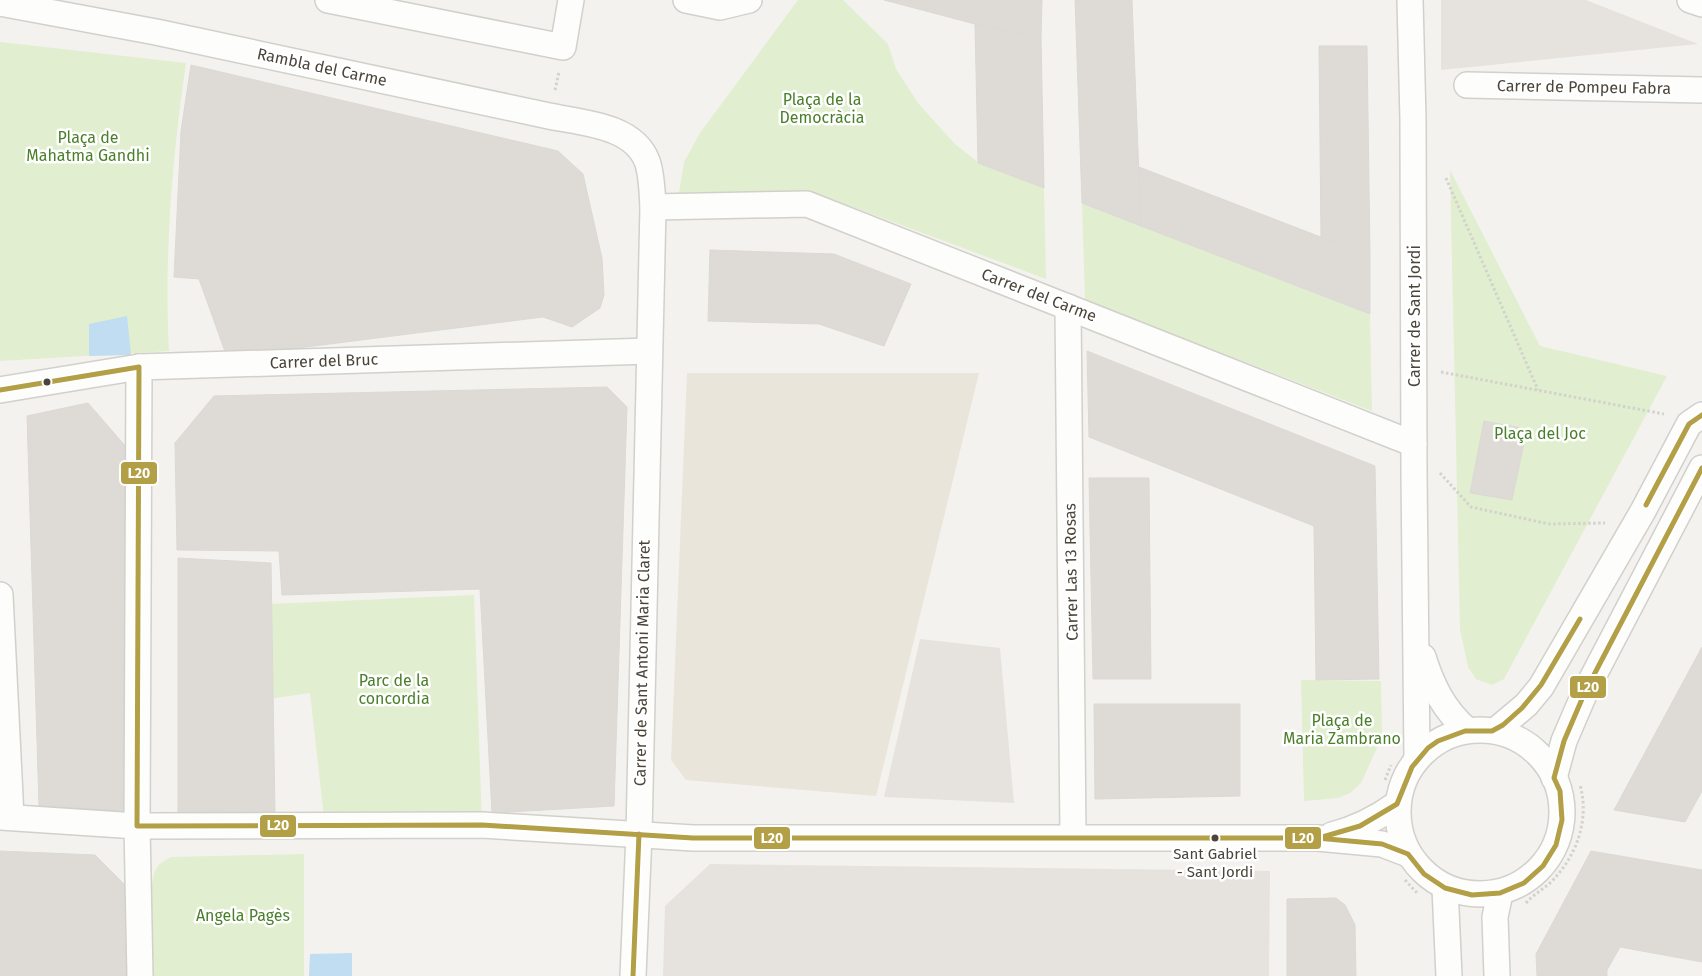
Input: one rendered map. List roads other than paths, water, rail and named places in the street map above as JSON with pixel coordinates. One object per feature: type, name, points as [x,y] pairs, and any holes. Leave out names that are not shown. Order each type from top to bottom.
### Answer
[{"type":"street","points":[[328,0],[563,47],[572,0]]},
{"type":"street","points":[[686,0],[720,7],[749,0]]},
{"type":"street","name":"Carrer de Sant Jordi","points":[[1410,0],[1413,120],[1414,444],[1418,758]]},
{"type":"street","points":[[1690,0],[1702,4]]},
{"type":"street","name":"Rambla del Carme","points":[[0,3],[147,30],[550,116],[607,129],[629,138],[640,147]]},
{"type":"street","name":"Carrer de Pompeu Fabra","points":[[1467,85],[1702,90]]},
{"type":"street","name":"Carrer de Sant Antoni Maria Claret","points":[[633,976],[639,834],[653,207],[648,162],[640,147]]},
{"type":"street","name":"Carrer del Carme","points":[[653,207],[807,204],[1414,444]]},
{"type":"street","name":"Carrer Las 13 Rosas","points":[[1068,307],[1073,837]]},
{"type":"street","name":"Carrer del Bruc","points":[[0,390],[139,367],[649,351]]},
{"type":"street","points":[[139,367],[137,826],[140,976]]},
{"type":"street","points":[[1495,731],[1526,705],[1541,687],[1689,424],[1702,415]]},
{"type":"street","points":[[1566,779],[1548,765],[1536,751],[1512,736],[1495,731],[1466,730],[1440,740],[1418,758],[1403,780],[1397,804],[1397,822],[1408,854],[1424,874],[1445,888],[1472,895],[1500,893],[1524,883],[1543,866],[1556,845],[1562,820],[1560,791],[1566,779],[1564,741],[1585,692],[1700,476],[1668,464]]},
{"type":"street","points":[[0,595],[6,817],[137,826],[482,825],[693,838],[1317,838],[1382,844],[1408,854]]},
{"type":"street","name":"Carrer de Sant Jordi","points":[[1416,633],[1437,694],[1452,717],[1466,730]]},
{"type":"street","points":[[1317,838],[1356,829],[1397,804]]},
{"type":"street","points":[[1445,888],[1448,976]]},
{"type":"street","points":[[1496,976],[1496,917],[1500,893]]},
{"type":"water","points":[[127,316],[131,355],[89,356],[89,324]]},
{"type":"water","points":[[352,953],[352,976],[309,976],[310,954]]},
{"type":"place","name":"Sant Gabriel - Sant Jordi","points":[[1215,838]]},
{"type":"park label","name":"Plaça de la Democràcia","points":[[822,108]]},
{"type":"park label","name":"Plaça de Mahatma Gandhi","points":[[88,146]]},
{"type":"park label","name":"Plaça del Joc","points":[[1540,433]]},
{"type":"park label","name":"Parc de la concordia","points":[[394,689]]},
{"type":"park label","name":"Plaça de Maria Zambrano","points":[[1342,729]]},
{"type":"park label","name":"Angela Pagès","points":[[243,915]]}]
